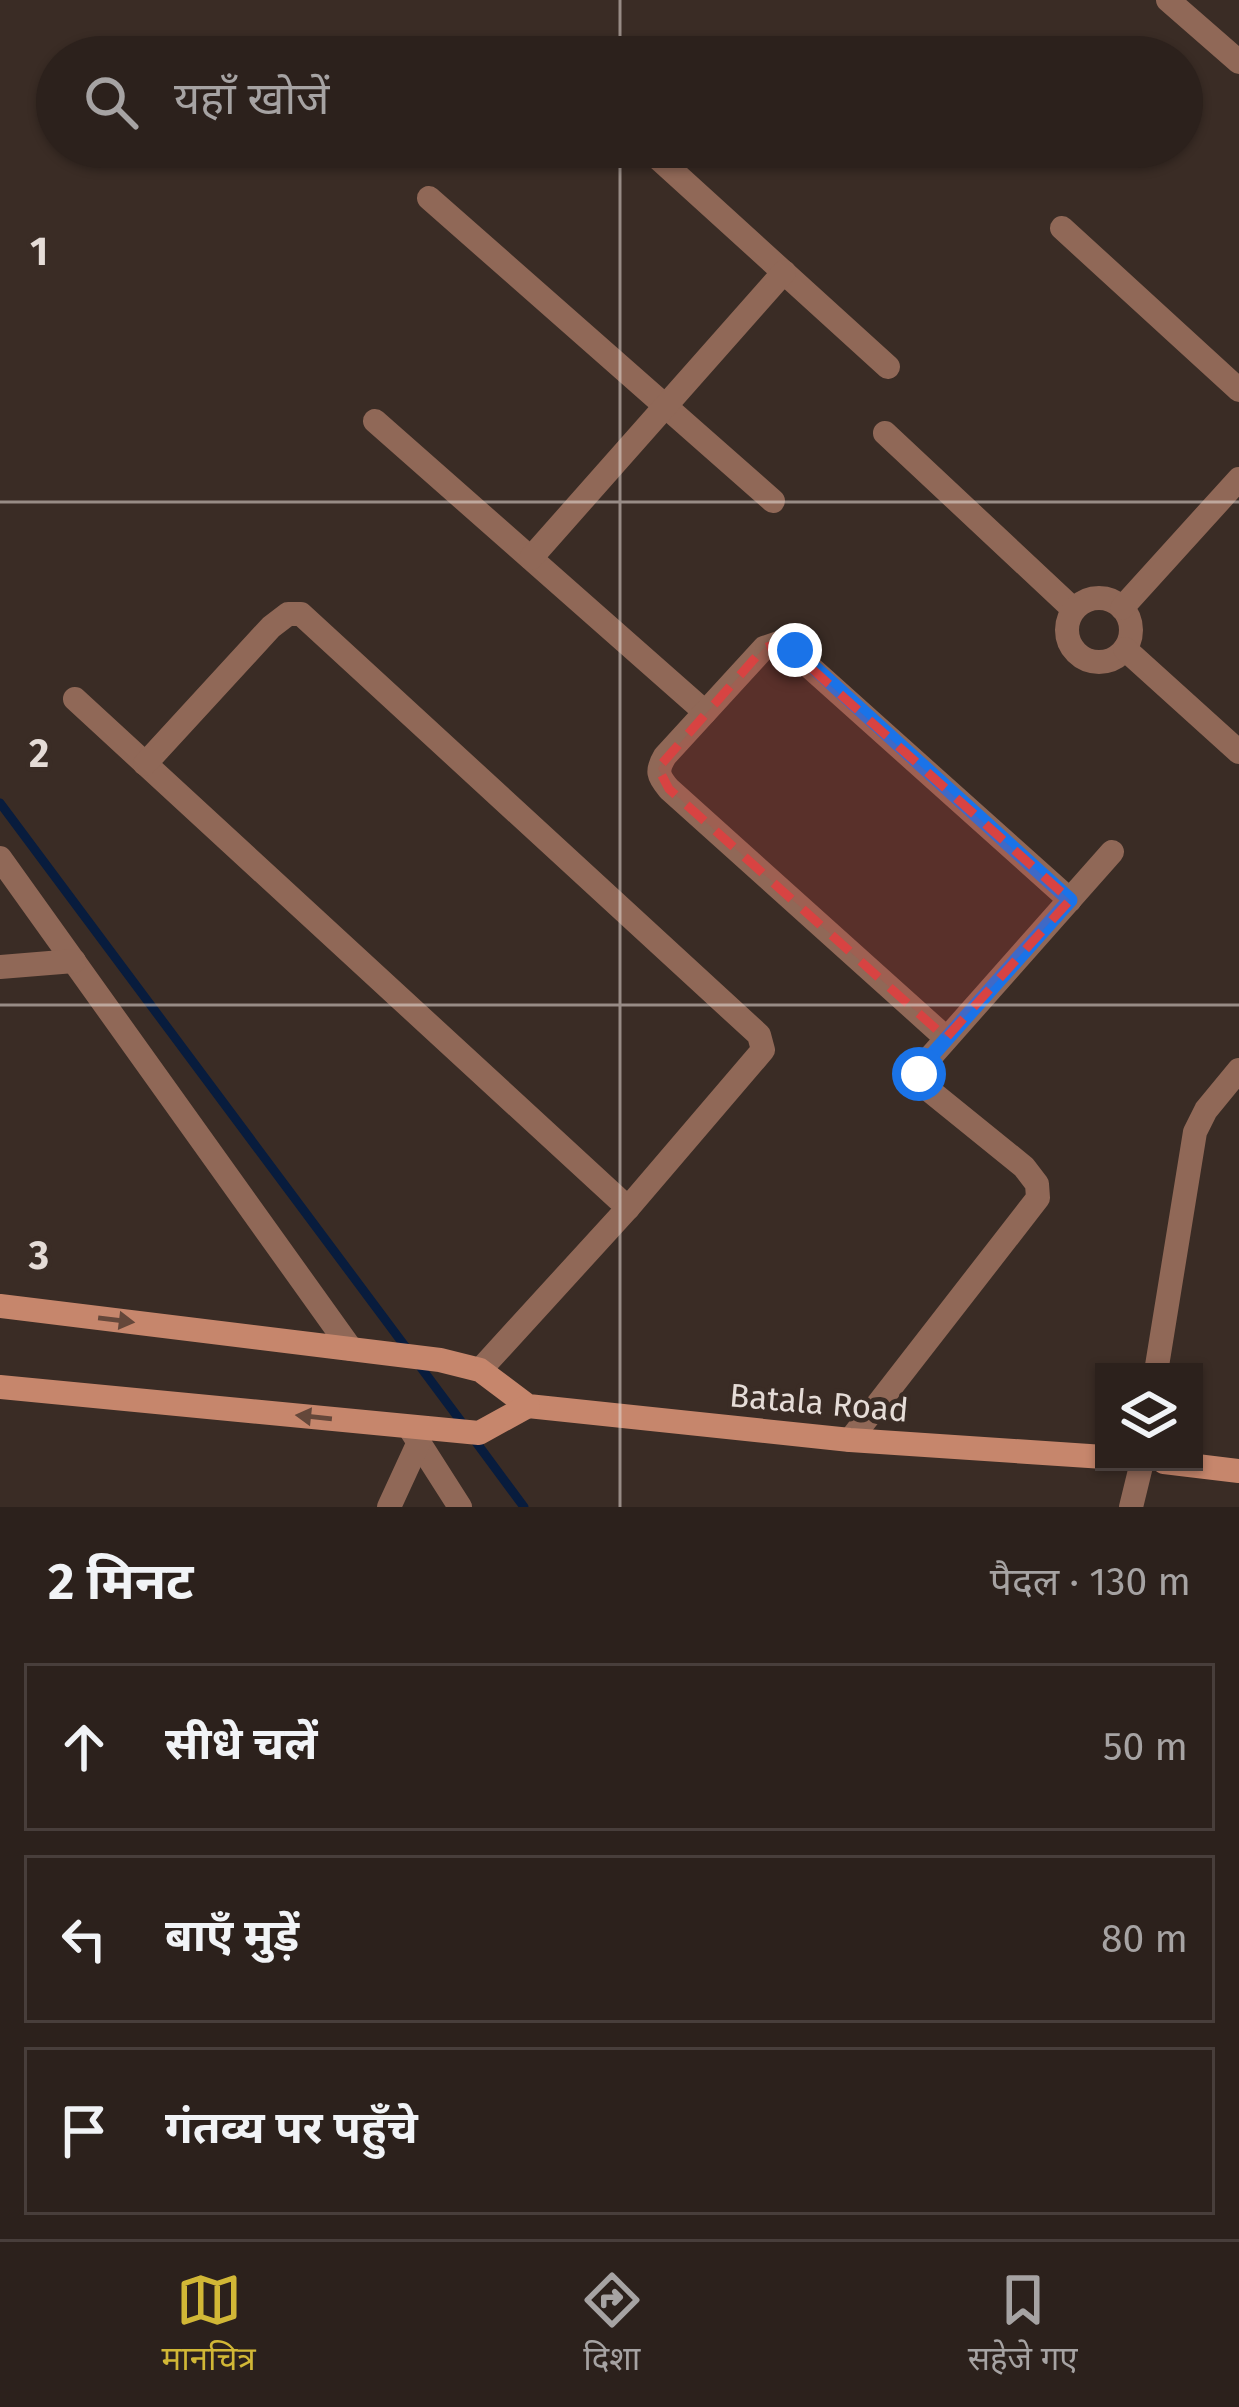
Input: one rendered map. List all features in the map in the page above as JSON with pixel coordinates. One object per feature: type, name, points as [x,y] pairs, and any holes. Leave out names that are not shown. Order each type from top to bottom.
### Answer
[{"type":"main road","points":[[0,1306],[440,1360],[480,1370],[527,1406],[479,1433],[419,1433],[0,1387]]},
{"type":"main road","name":"Batala Road","points":[[527,1406],[850,1440],[1095,1456]]},
{"type":"main road","points":[[1203,1467],[1239,1471]]},
{"type":"street","points":[[1168,0],[1239,62]]},
{"type":"street","points":[[669,168],[888,367]]},
{"type":"street","points":[[429,198],[773,501]]},
{"type":"street","points":[[1062,228],[1239,390]]},
{"type":"street","points":[[531,558],[784,272]]},
{"type":"street","points":[[375,421],[705,712]]},
{"type":"street","points":[[884,433],[1073,609]]},
{"type":"street","points":[[1122,608],[1239,479]]},
{"type":"street","points":[[1102,598],[1122,608],[1131,627],[1125,649],[1107,662],[1078,655],[1066,628],[1073,609],[1102,598]]},
{"type":"street","points":[[145,764],[271,627],[289,614],[301,614],[759,1035],[763,1050],[480,1370]]},
{"type":"street","points":[[946,1038],[659,777],[664,756],[764,648],[782,642],[1070,900]]},
{"type":"street","points":[[1125,649],[1239,752]]},
{"type":"street","points":[[75,699],[628,1208]]},
{"type":"street","points":[[850,1440],[1038,1198],[1037,1184],[1024,1167],[924,1086],[919,1074],[1112,853]]},
{"type":"street","points":[[0,858],[351,1349]]},
{"type":"street","points":[[0,967],[74,961]]},
{"type":"street","points":[[1157,1363],[1195,1132],[1206,1110],[1239,1070]]},
{"type":"street","points":[[389,1507],[419,1433]]},
{"type":"street","points":[[419,1433],[460,1507]]},
{"type":"street","points":[[1131,1507],[1140,1471]]},
{"type":"highlighted area","points":[[782,642],[1070,900],[946,1038],[669,789],[658,768],[764,648]]},
{"type":"waterway","points":[[0,803],[463,1424]]},
{"type":"waterway","points":[[473,1438],[524,1507]]},
{"type":"route","points":[[795,650],[1070,900],[919,1074]]}]
